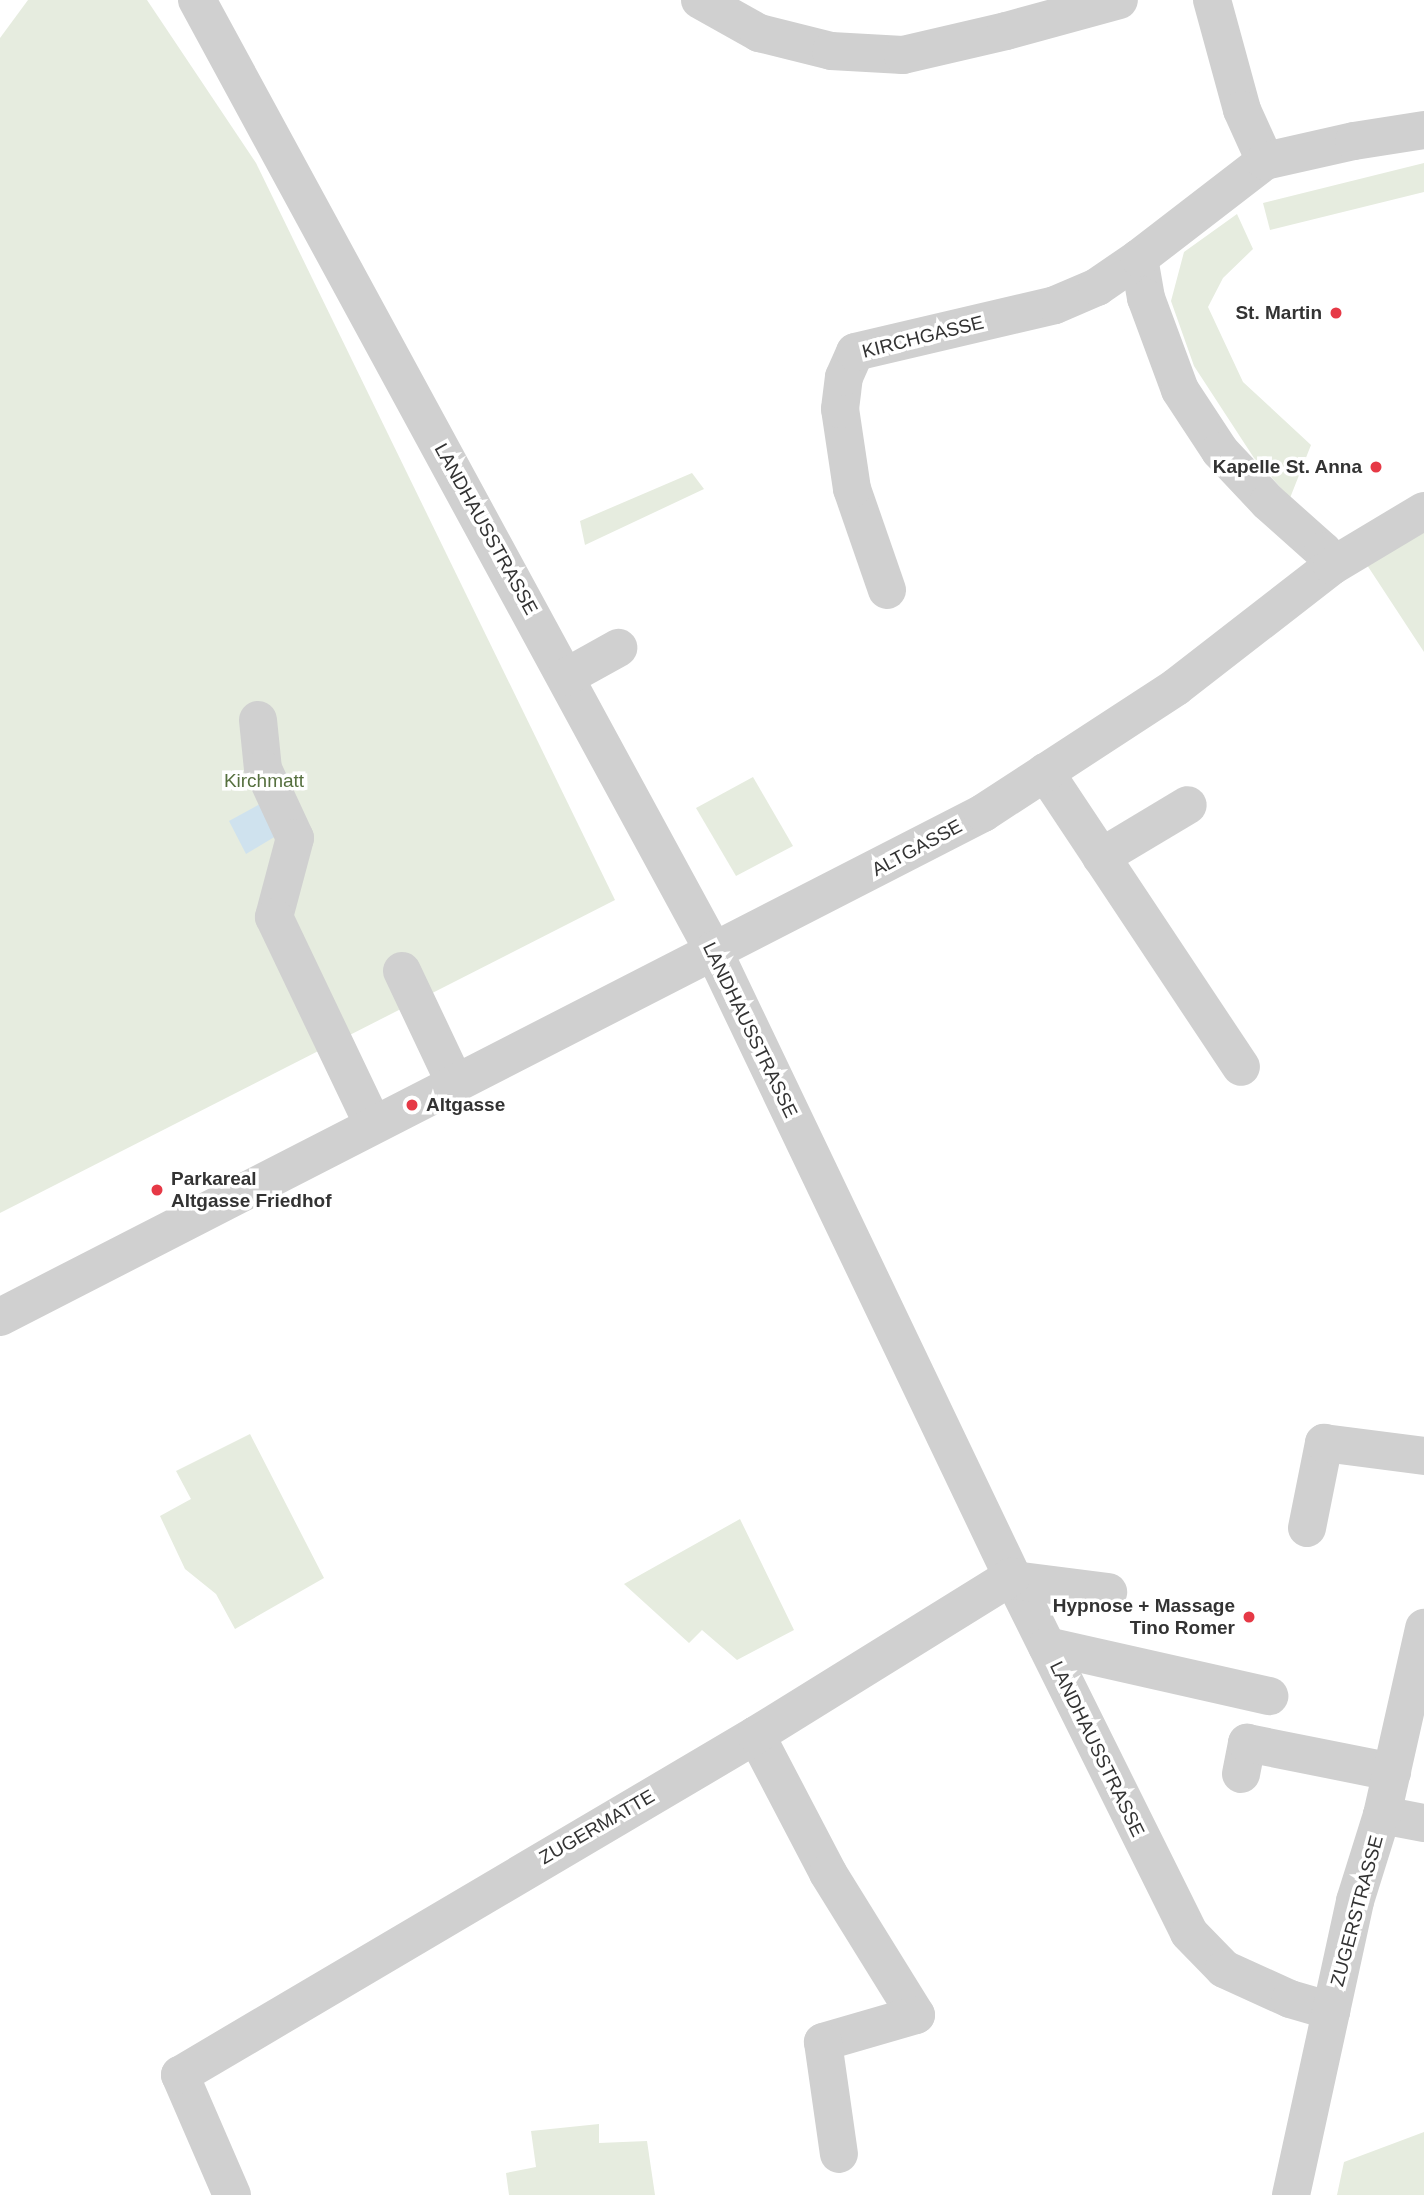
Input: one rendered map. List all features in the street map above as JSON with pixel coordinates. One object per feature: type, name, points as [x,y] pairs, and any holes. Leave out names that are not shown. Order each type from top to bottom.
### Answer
[{"type":"street","name":"LANDHAUSSTRASSE","points":[[197,0],[713,950],[1013,1578],[1189,1933],[1224,1969],[1290,1999],[1331,2011]]},
{"type":"street","points":[[699,0],[759,33],[831,51],[902,55],[1006,31],[1119,0]]},
{"type":"street","points":[[1212,0],[1242,110],[1265,161]]},
{"type":"street","name":"KIRCHGASSE","points":[[887,590],[852,489],[840,409],[844,377],[855,352],[1055,305],[1097,286],[1139,258],[1265,161],[1354,141],[1424,130]]},
{"type":"street","points":[[1139,258],[1153,322],[1180,390],[1220,451],[1268,502],[1323,551],[1332,566]]},
{"type":"street","name":"ALTGASSE","points":[[0,1317],[713,950],[840,889],[983,813],[1177,687],[1332,566],[1424,511]]},
{"type":"street","points":[[566,677],[618,648]]},
{"type":"street","points":[[258,720],[263,769],[295,838],[274,917],[373,1125]]},
{"type":"street","points":[[1045,772],[1241,1067]]},
{"type":"street","points":[[1101,857],[1188,805]]},
{"type":"street","points":[[402,971],[456,1083]]},
{"type":"street","points":[[1307,1528],[1324,1443],[1424,1456]]},
{"type":"street","points":[[1013,1578],[1108,1592]]},
{"type":"street","name":"ZUGERMATTE","points":[[232,2195],[180,2075],[756,1735],[1013,1578]]},
{"type":"street","name":"ZUGERSTRASSE","points":[[1291,2195],[1355,1901],[1382,1815],[1424,1628]]},
{"type":"street","points":[[1046,1646],[1269,1696]]},
{"type":"street","points":[[756,1735],[828,1873],[916,2015],[823,2042],[839,2154]]},
{"type":"street","points":[[1241,1774],[1247,1743],[1392,1772]]},
{"type":"street","points":[[1382,1815],[1424,1823]]},
{"type":"green space","name":"Kirchmatt","points":[[28,0],[147,0],[256,163],[615,900],[0,1213],[0,38]]},
{"type":"green space","points":[[1424,163],[1424,192],[1270,230],[1263,203]]},
{"type":"green space","points":[[1237,214],[1253,249],[1223,278],[1208,307],[1243,382],[1311,445],[1290,498],[1254,458],[1194,366],[1171,301],[1184,252]]},
{"type":"green space","points":[[692,473],[704,489],[585,545],[580,521]]},
{"type":"green space","points":[[1424,532],[1424,652],[1367,565]]},
{"type":"green space","points":[[753,777],[793,846],[736,876],[696,808]]},
{"type":"green space","points":[[250,1434],[324,1578],[235,1629],[216,1594],[185,1569],[160,1516],[191,1499],[176,1471]]},
{"type":"green space","points":[[740,1519],[794,1630],[737,1660],[702,1630],[689,1643],[624,1584]]},
{"type":"green space","points":[[599,2124],[599,2143],[647,2141],[655,2195],[509,2195],[506,2173],[536,2167],[531,2131]]},
{"type":"green space","points":[[1424,2132],[1424,2195],[1337,2195],[1344,2162]]},
{"type":"water","points":[[260,804],[276,836],[246,854],[229,821]]},
{"type":"place","name":"St. Martin","points":[[1336,313]]},
{"type":"place","name":"Kapelle St. Anna","points":[[1376,467]]},
{"type":"place","name":"Altgasse","points":[[412,1105]]},
{"type":"place","name":"Parkareal Altgasse Friedhof","points":[[157,1190]]},
{"type":"place","name":"Hypnose + Massage Tino Romer","points":[[1249,1617]]}]
